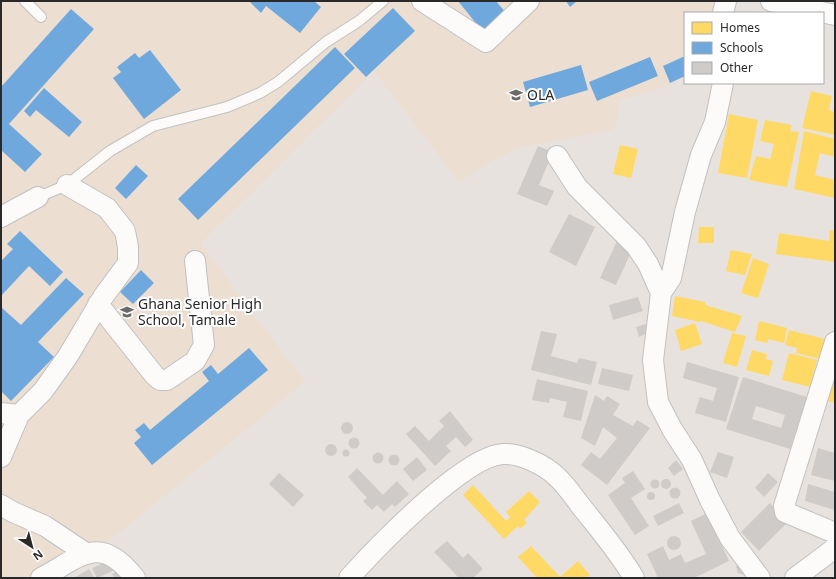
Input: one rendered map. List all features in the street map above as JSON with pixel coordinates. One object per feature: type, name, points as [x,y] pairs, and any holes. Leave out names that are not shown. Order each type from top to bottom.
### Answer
[{"type":"street","points":[[422,1],[486,42],[529,1]]},
{"type":"street","points":[[723,12],[726,1]]},
{"type":"street","points":[[771,1],[821,12]]},
{"type":"street","points":[[824,13],[835,15]]},
{"type":"street","points":[[723,84],[715,122],[701,155],[685,212],[671,278],[661,293],[653,360],[658,402],[672,429],[692,460],[730,538],[760,578]]},
{"type":"street","points":[[557,156],[577,187],[636,246],[648,264],[661,293]]},
{"type":"street","points":[[1,457],[10,414],[43,390],[68,356],[98,304],[128,263],[128,247],[125,231],[108,208],[67,185]]},
{"type":"street","points":[[1,217],[38,197]]},
{"type":"street","points":[[98,304],[155,376],[160,380],[166,380],[195,361],[204,345],[195,261]]},
{"type":"street","points":[[835,342],[784,506],[785,512],[835,533]]},
{"type":"street","points":[[349,578],[374,550],[458,474],[480,461],[502,454],[525,457],[557,476],[614,548],[634,578]]},
{"type":"street","points":[[1,505],[45,526],[87,554]]},
{"type":"street","points":[[795,578],[835,548]]},
{"type":"street","points":[[41,578],[87,554],[96,552],[107,553],[119,560],[135,578]]},
{"type":"lane","points":[[25,1],[41,17]]},
{"type":"lane","points":[[38,197],[67,185],[110,151],[152,126],[227,107],[260,93],[278,82],[326,42],[359,21],[383,1]]},
{"type":"shaded area","name":"Ghana Senior High School, Tamale","points":[[1,1],[715,1],[716,12],[684,12],[684,76],[659,89],[618,101],[619,116],[613,130],[521,147],[487,164],[459,182],[374,71],[201,243],[305,382],[104,545],[33,578],[1,578]]},
{"type":"building: Homes","points":[[811,91],[832,96],[829,110],[835,112],[835,135],[802,128]]},
{"type":"building: Homes","points":[[729,114],[758,120],[747,178],[718,173]]},
{"type":"building: Homes","points":[[765,120],[792,125],[790,131],[799,132],[787,187],[749,180],[756,156],[770,159],[774,144],[760,141]]},
{"type":"building: Homes","points":[[804,131],[835,139],[835,157],[820,153],[815,175],[835,180],[835,198],[794,189]]},
{"type":"building: Homes","points":[[620,145],[638,149],[631,178],[613,174]]},
{"type":"building: Homes","points":[[699,227],[714,227],[714,243],[698,243]]},
{"type":"building: Homes","points":[[830,230],[835,231],[835,262],[776,254],[779,233],[829,241]]},
{"type":"building: Homes","points":[[731,250],[752,254],[745,275],[726,271]]},
{"type":"building: Homes","points":[[753,258],[769,264],[758,298],[741,293]]},
{"type":"building: Homes","points":[[675,296],[705,302],[705,305],[742,316],[735,332],[701,321],[672,316]]},
{"type":"building: Homes","points":[[759,321],[787,328],[784,343],[768,339],[767,343],[755,340]]},
{"type":"building: Homes","points":[[695,323],[702,344],[681,351],[675,330]]},
{"type":"building: Homes","points":[[789,330],[825,339],[820,359],[796,353],[797,348],[785,345]]},
{"type":"building: Homes","points":[[732,333],[746,336],[737,367],[723,363]]},
{"type":"building: Homes","points":[[752,350],[767,354],[766,359],[773,361],[769,376],[746,370]]},
{"type":"building: Homes","points":[[789,353],[817,360],[810,387],[782,380]]},
{"type":"building: Homes","points":[[835,368],[835,403],[825,400]]},
{"type":"building: Homes","points":[[473,485],[506,521],[510,517],[506,512],[529,491],[540,502],[524,520],[527,523],[520,529],[518,526],[504,539],[463,495]]},
{"type":"building: Homes","points":[[531,546],[560,577],[578,561],[590,575],[586,578],[537,578],[518,557]]},
{"type":"building: Schools","points":[[249,1],[314,1],[321,7],[300,33],[266,6],[261,13]]},
{"type":"building: Schools","points":[[458,1],[496,1],[506,13],[483,32]]},
{"type":"building: Schools","points":[[566,1],[577,1],[570,7]]},
{"type":"building: Schools","points":[[393,8],[415,31],[366,77],[344,54]]},
{"type":"building: Schools","points":[[71,9],[94,29],[9,124],[42,154],[25,172],[1,150],[1,87]]},
{"type":"building: Schools","points":[[335,47],[355,68],[198,220],[178,199]]},
{"type":"building: Schools","points":[[150,50],[181,90],[144,119],[113,78],[121,72],[117,67],[135,53],[139,58]]},
{"type":"building: Schools","points":[[684,56],[684,76],[670,83],[663,66]]},
{"type":"building: Schools","points":[[650,57],[658,76],[597,101],[589,82]]},
{"type":"building: Schools","points":[[581,65],[588,90],[530,107],[523,82]]},
{"type":"building: Schools","points":[[44,88],[82,122],[69,137],[36,110],[30,117],[24,111]]},
{"type":"building: Schools","points":[[136,165],[148,176],[126,199],[115,188]]},
{"type":"building: Schools","points":[[20,231],[63,272],[50,286],[29,266],[1,296],[1,261],[13,249],[7,244]]},
{"type":"building: Schools","points":[[141,270],[154,283],[133,304],[120,292]]},
{"type":"building: Schools","points":[[66,278],[84,294],[38,342],[54,357],[11,401],[1,391],[1,307],[21,325]]},
{"type":"building: Schools","points":[[249,348],[268,370],[152,465],[134,443],[141,437],[135,430],[144,423],[150,430],[209,381],[202,372],[211,365],[218,374]]},
{"type":"building: Other","points":[[538,146],[553,152],[539,185],[554,191],[547,206],[517,194]]},
{"type":"building: Other","points":[[569,214],[595,227],[576,266],[549,252]]},
{"type":"building: Other","points":[[617,241],[633,248],[616,285],[600,278]]},
{"type":"building: Other","points":[[638,297],[643,311],[613,320],[609,305]]},
{"type":"building: Other","points":[[646,324],[648,333],[639,337],[636,327]]},
{"type":"building: Other","points":[[541,331],[557,334],[551,356],[577,363],[579,358],[597,362],[591,385],[531,370]]},
{"type":"building: Other","points":[[687,362],[739,377],[726,422],[695,413],[700,397],[713,401],[717,388],[683,378]]},
{"type":"building: Other","points":[[602,368],[633,375],[629,391],[598,384]]},
{"type":"building: Other","points":[[743,377],[807,397],[790,449],[726,429]],"holes":[[[756,406],[785,415],[781,428],[752,419]]]},
{"type":"building: Other","points":[[537,379],[588,391],[581,421],[563,417],[567,402],[550,398],[549,403],[532,400]]},
{"type":"building: Other","points":[[595,395],[604,401],[607,396],[620,404],[613,415],[633,426],[637,420],[650,428],[607,485],[581,465],[591,452],[600,459],[617,438],[603,427],[595,446],[581,438]]},
{"type":"building: Other","points":[[450,411],[473,440],[465,447],[456,437],[446,446],[451,451],[435,466],[406,434],[415,426],[429,441],[444,426],[439,421]]},
{"type":"building: Other","points":[[345,422],[349,422],[353,428],[349,434],[345,434],[341,430],[341,426]]},
{"type":"building: Other","points":[[354,437],[358,439],[360,443],[358,447],[354,449],[350,447],[348,443],[350,439]]},
{"type":"building: Other","points":[[329,444],[333,444],[337,450],[333,456],[329,456],[325,452],[325,448]]},
{"type":"building: Other","points":[[818,448],[835,453],[835,481],[811,475]]},
{"type":"building: Other","points":[[346,449],[349,450],[349,456],[346,457],[343,456],[342,453],[343,450]]},
{"type":"building: Other","points":[[378,452],[382,454],[384,458],[382,462],[378,464],[374,462],[372,458],[374,454]]},
{"type":"building: Other","points":[[718,452],[734,457],[727,478],[710,472]]},
{"type":"building: Other","points":[[394,454],[398,456],[400,460],[398,464],[394,466],[390,464],[388,460],[390,456]]},
{"type":"building: Other","points":[[417,457],[427,470],[413,481],[403,469]]},
{"type":"building: Other","points":[[676,460],[683,469],[674,476],[668,468]]},
{"type":"building: Other","points":[[357,468],[383,495],[397,481],[409,494],[395,507],[392,504],[384,512],[377,505],[372,510],[363,501],[367,498],[348,477]]},
{"type":"building: Other","points":[[633,471],[645,489],[631,498],[649,526],[635,535],[608,495],[625,483],[622,478]]},
{"type":"building: Other","points":[[279,473],[304,495],[293,507],[269,484]]},
{"type":"building: Other","points":[[768,473],[778,482],[764,497],[755,488]]},
{"type":"building: Other","points":[[664,479],[668,479],[670,480],[670,488],[664,489],[661,486],[661,482]]},
{"type":"building: Other","points":[[653,480],[657,480],[659,484],[657,488],[653,488],[651,486],[651,482]]},
{"type":"building: Other","points":[[808,484],[835,492],[835,510],[805,501]]},
{"type":"building: Other","points":[[673,488],[677,488],[679,489],[679,497],[673,498],[670,495],[670,491]]},
{"type":"building: Other","points":[[649,492],[653,492],[655,496],[653,500],[649,500],[647,498],[647,494]]},
{"type":"building: Other","points":[[679,503],[684,513],[658,526],[653,516]]},
{"type":"building: Other","points":[[770,503],[787,523],[759,551],[741,532]]},
{"type":"building: Other","points":[[707,513],[729,561],[694,578],[658,578],[647,554],[663,546],[669,560],[681,554],[685,563],[706,554],[691,521]]},
{"type":"building: Other","points":[[671,536],[677,536],[681,540],[681,546],[677,550],[671,550],[667,546],[667,540]]},
{"type":"building: Other","points":[[447,541],[463,558],[468,553],[483,569],[473,578],[459,578],[434,552]]},
{"type":"building: Other","points":[[111,560],[115,570],[97,578],[92,568]]},
{"type":"building: Other","points":[[738,564],[747,574],[744,575],[738,573],[736,567]]},
{"type":"building: Other","points":[[123,567],[122,578],[115,578],[112,574]]},
{"type":"building: Other","points":[[89,569],[94,578],[74,578]]},
{"type":"place","name":"OLA","points":[[516,95]]},
{"type":"place","name":"Ghana Senior High School, Tamale","points":[[127,312]]}]
